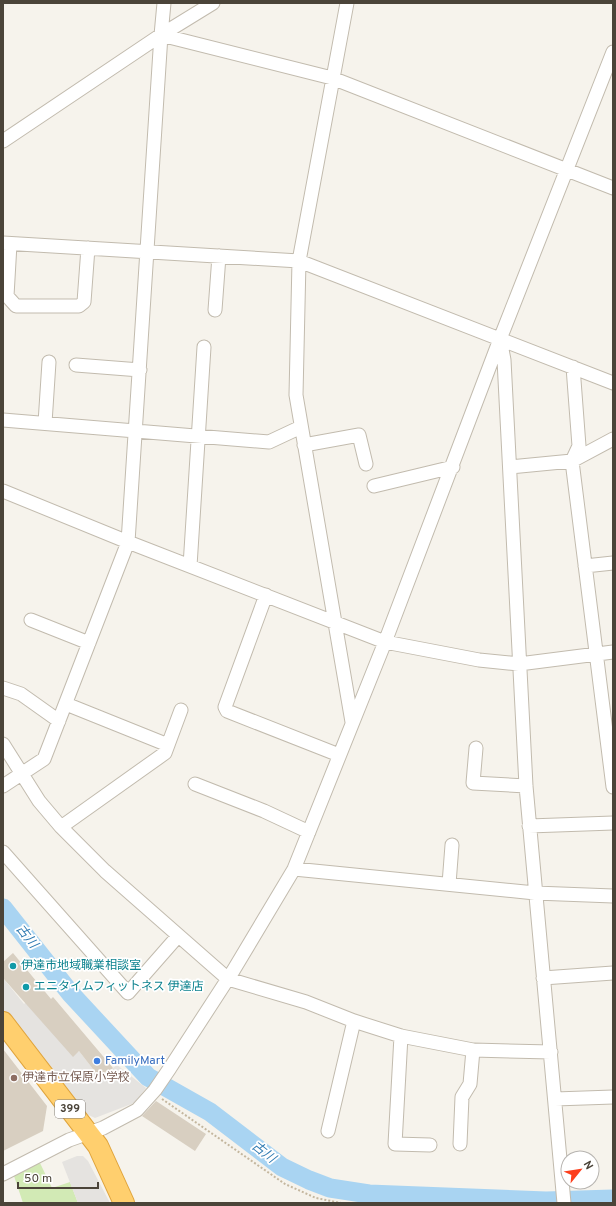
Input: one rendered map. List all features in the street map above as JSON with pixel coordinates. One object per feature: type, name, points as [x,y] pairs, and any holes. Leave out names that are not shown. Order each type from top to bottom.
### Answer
[{"type":"highway","name":"399","points":[[3,1022],[89,1133],[111,1173],[124,1203]]},
{"type":"street","points":[[3,786],[22,775],[44,759],[128,542],[149,251],[164,3]]},
{"type":"street","points":[[3,141],[161,35],[213,3]]},
{"type":"street","points":[[347,3],[298,261],[296,395],[352,722]]},
{"type":"street","points":[[161,35],[332,78],[613,188]]},
{"type":"street","points":[[3,1174],[69,1140],[103,1128],[137,1110],[154,1092],[228,979],[294,869],[385,642],[453,467],[500,339],[568,171],[613,52]]},
{"type":"street","points":[[88,248],[84,302],[79,306],[16,306],[7,296],[6,243],[149,251],[298,261],[573,366],[613,383]]},
{"type":"street","points":[[215,310],[219,256]]},
{"type":"street","points":[[500,339],[504,360],[526,786],[564,1203]]},
{"type":"street","points":[[190,566],[204,347]]},
{"type":"street","points":[[45,423],[49,362]]},
{"type":"street","points":[[76,365],[140,370]]},
{"type":"street","points":[[573,366],[579,446],[572,461],[596,654],[611,748],[613,787]]},
{"type":"street","points":[[3,420],[269,442],[301,427]]},
{"type":"street","points":[[304,445],[359,435],[366,464]]},
{"type":"street","points":[[510,467],[572,461],[613,439]]},
{"type":"street","points":[[374,486],[453,467]]},
{"type":"street","points":[[3,491],[128,542],[385,642],[466,658],[519,664],[613,652]]},
{"type":"street","points":[[585,566],[613,563]]},
{"type":"street","points":[[266,595],[225,707],[228,711],[339,755]]},
{"type":"street","points":[[31,620],[89,643]]},
{"type":"street","points":[[3,688],[21,694],[59,721]]},
{"type":"street","points":[[66,704],[168,745]]},
{"type":"street","points":[[61,827],[164,753],[181,710]]},
{"type":"street","points":[[3,744],[39,801],[61,827],[105,871],[228,979],[306,1002],[354,1021],[401,1036],[473,1050],[551,1052]]},
{"type":"street","points":[[476,748],[473,783],[526,786]]},
{"type":"street","points":[[195,784],[264,811],[309,832]]},
{"type":"street","points":[[529,826],[613,822]]},
{"type":"street","points":[[449,884],[452,845]]},
{"type":"street","points":[[3,852],[128,993],[178,936]]},
{"type":"street","points":[[294,869],[535,894],[613,896]]},
{"type":"street","points":[[543,978],[613,973]]},
{"type":"street","points":[[328,1131],[354,1021]]},
{"type":"street","points":[[401,1036],[394,1144],[430,1145]]},
{"type":"street","points":[[460,1144],[462,1097],[470,1084],[473,1050]]},
{"type":"street","points":[[555,1099],[613,1097]]},
{"type":"path","points":[[154,1092],[285,1184],[316,1198],[341,1203]]},
{"type":"green space","points":[[40,1163],[52,1188],[70,1182],[78,1203],[23,1203],[13,1173]]},
{"type":"shaded area","points":[[3,978],[24,1004],[42,989],[73,1056],[79,1051],[100,1078],[117,1065],[146,1088],[134,1103],[95,1118],[82,1112],[3,1010]]},
{"type":"shaded area","points":[[77,1156],[83,1156],[88,1161],[110,1203],[78,1203],[62,1162]]},
{"type":"building","points":[[13,953],[51,999],[53,997],[113,1068],[100,1078],[79,1051],[73,1057],[3,978],[3,962]]},
{"type":"building","name":"伊達市立保原小学校","points":[[3,1049],[47,1106],[43,1131],[3,1151]]},
{"type":"building","points":[[156,1101],[206,1134],[195,1151],[142,1116]]},
{"type":"waterway","name":"古川","points":[[3,908],[71,994],[148,1077],[210,1112],[282,1167],[309,1180],[330,1188],[369,1194],[546,1201],[613,1199]]},
{"type":"place","name":"伊達市地域職業相談室","points":[[13,966]]},
{"type":"place","name":"エニタイムフィットネス 伊達店","points":[[26,987]]},
{"type":"place","name":"FamilyMart","points":[[97,1061]]},
{"type":"place","name":"伊達市立保原小学校","points":[[14,1078]]}]
